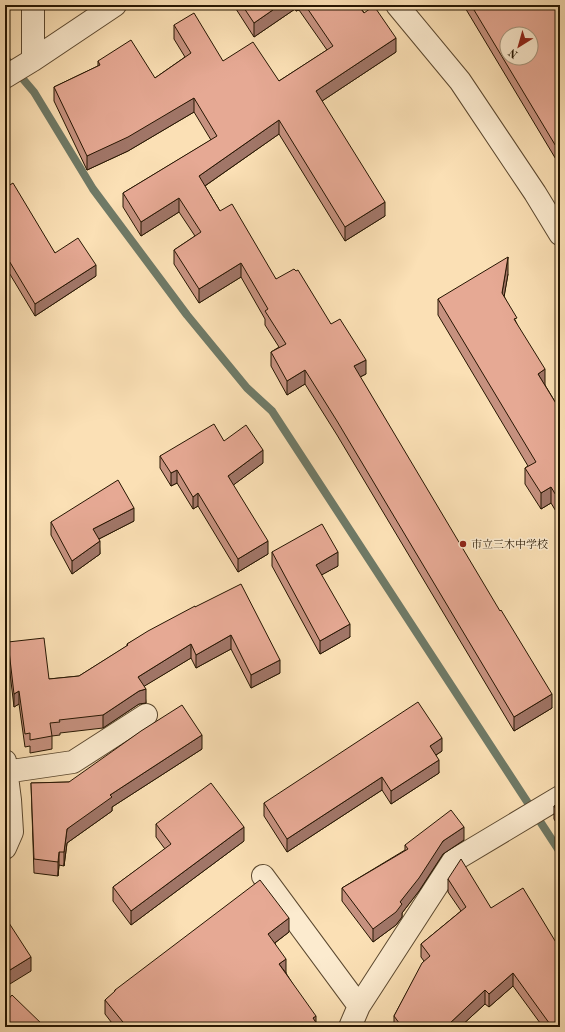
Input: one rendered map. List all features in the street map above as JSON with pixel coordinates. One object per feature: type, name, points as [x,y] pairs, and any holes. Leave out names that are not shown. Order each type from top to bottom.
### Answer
[{"type":"street","points":[[33,5],[33,60]]},
{"type":"street","points":[[5,77],[115,5]]},
{"type":"street","points":[[397,5],[460,81],[535,193],[560,234]]},
{"type":"street","points":[[5,848],[12,832],[6,768],[73,762],[146,715]]},
{"type":"street","points":[[350,1027],[359,1006],[453,861],[560,797]]},
{"type":"street","points":[[263,876],[359,1006]]},
{"type":"building","points":[[242,5],[280,5],[254,23]]},
{"type":"building","points":[[305,5],[358,5],[364,13],[374,6],[396,38],[316,91],[385,202],[345,227],[279,120],[199,176],[220,211],[232,204],[276,279],[294,269],[296,271],[298,270],[331,324],[340,319],[366,360],[354,366],[500,611],[501,610],[552,694],[514,717],[305,370],[287,381],[271,352],[286,344],[265,311],[268,309],[241,263],[199,289],[174,250],[201,232],[179,198],[141,222],[123,193],[217,136],[194,98],[128,137],[87,156],[54,87],[100,65],[98,61],[131,40],[155,78],[191,53],[174,25],[194,13],[223,61],[253,42],[279,81],[333,46]]},
{"type":"building","points":[[471,5],[560,5],[560,153],[508,66],[539,66],[539,26],[499,26],[499,52]]},
{"type":"building","points":[[13,183],[55,253],[78,238],[96,265],[35,304],[5,254],[5,188]]},
{"type":"building","points":[[508,257],[502,293],[517,318],[514,319],[545,369],[538,374],[560,410],[560,502],[551,487],[541,493],[525,468],[536,462],[438,299]]},
{"type":"building","points":[[214,424],[224,441],[246,425],[263,450],[228,476],[268,541],[238,559],[198,493],[193,497],[177,470],[171,473],[160,456]]},
{"type":"building","points":[[118,480],[134,508],[93,529],[100,541],[72,561],[51,522]]},
{"type":"building","points":[[322,524],[338,552],[316,565],[350,624],[320,641],[272,552]]},
{"type":"building","points":[[241,584],[280,660],[251,675],[231,635],[196,655],[191,644],[138,677],[146,689],[139,691],[103,715],[59,720],[60,722],[50,723],[52,736],[30,740],[30,733],[25,734],[19,691],[14,694],[8,642],[44,638],[49,679],[79,676],[148,631]]},
{"type":"building","points":[[418,702],[442,738],[430,746],[439,760],[391,791],[382,777],[287,839],[264,803]]},
{"type":"building","points":[[182,705],[202,735],[110,795],[112,797],[67,829],[64,852],[59,852],[58,862],[34,859],[31,783],[69,782],[141,731]]},
{"type":"building","points":[[211,783],[244,827],[131,911],[113,887],[171,844],[156,824]]},
{"type":"building","points":[[560,802],[560,816],[554,806]]},
{"type":"building","points":[[451,810],[464,827],[443,841],[419,878],[400,902],[402,904],[396,912],[373,929],[342,888],[408,849],[405,845]]},
{"type":"building","points":[[461,859],[491,908],[523,888],[560,949],[560,1027],[552,1027],[513,973],[489,994],[485,990],[449,1024],[452,1027],[402,1027],[394,1016],[422,963],[430,956],[421,944],[466,907],[448,879]]},
{"type":"building","points":[[260,880],[289,918],[268,934],[286,959],[279,964],[316,1016],[313,1018],[319,1027],[127,1027],[105,1000],[115,990]]},
{"type":"building","points":[[9,923],[31,957],[5,973],[5,926]]},
{"type":"building","points":[[12,995],[45,1027],[5,1027],[5,1003]]},
{"type":"waterway","points":[[5,58],[34,92],[93,189],[187,315],[247,388],[272,411],[560,852]]},
{"type":"place","name":"市立三木中学校","points":[[463,544]]}]
